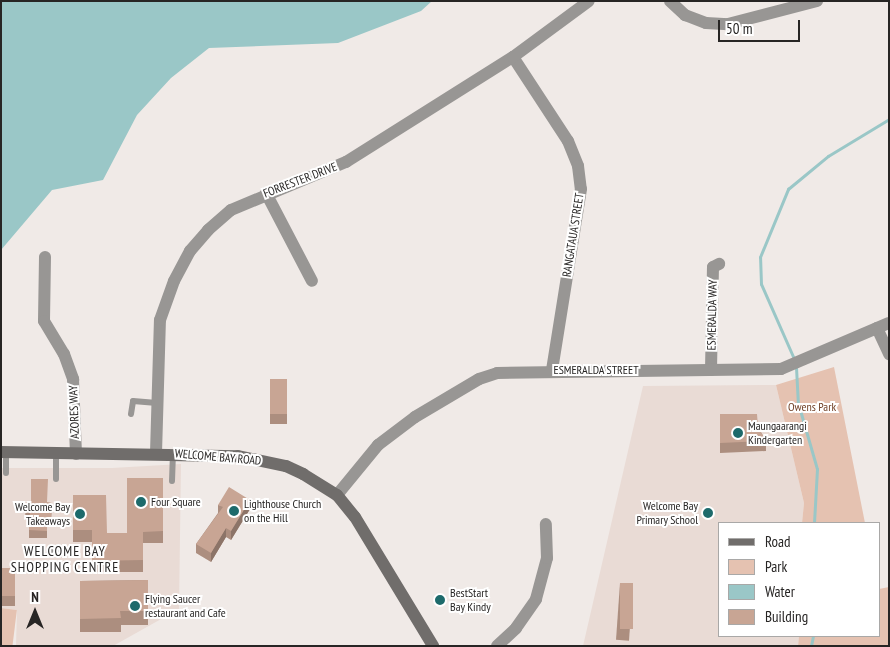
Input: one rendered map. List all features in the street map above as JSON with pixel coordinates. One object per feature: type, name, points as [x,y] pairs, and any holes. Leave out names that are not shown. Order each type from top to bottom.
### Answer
[{"type":"main road","name":"WELCOME BAY ROAD","points":[[4,452],[76,454],[156,452],[260,459],[303,474],[337,495],[355,517],[433,646]]},
{"type":"street","name":"FORRESTER DRIVE","points":[[156,452],[160,320],[174,281],[190,251],[208,230],[231,210],[266,193],[346,162],[513,57],[589,1]]},
{"type":"street","points":[[670,1],[685,15],[706,23],[728,24],[817,1]]},
{"type":"street","name":"RANGATAUA STREET","points":[[513,57],[568,141],[578,166],[581,189],[552,370]]},
{"type":"street","points":[[266,193],[312,281]]},
{"type":"street","name":"AZORES WAY","points":[[45,257],[44,321],[64,354],[73,379],[76,454]]},
{"type":"street","name":"ESMERALDA WAY","points":[[710,370],[713,268],[719,264]]},
{"type":"street","points":[[883,326],[889,354]]},
{"type":"street","name":"ESMERALDA STREET","points":[[337,495],[378,445],[447,396],[497,373],[552,370],[781,369],[883,326]]},
{"type":"street","points":[[496,646],[516,628],[536,599],[547,558],[546,524]]},
{"type":"lane","points":[[131,414],[133,401],[157,404]]},
{"type":"lane","points":[[4,452],[6,473]]},
{"type":"lane","points":[[56,453],[56,478]]},
{"type":"lane","points":[[172,481],[173,453]]},
{"type":"lane","points":[[49,552],[57,551]]},
{"type":"shaded area","name":"Welcome Bay Primary School","points":[[776,385],[804,503],[802,522],[718,522],[718,637],[799,637],[798,646],[583,646],[643,386]]},
{"type":"shaded area","points":[[181,464],[179,609],[113,646],[16,646],[17,610],[1,608],[1,468],[112,468]]},
{"type":"green space","name":"Owens Park","points":[[834,367],[865,522],[802,522],[804,503],[776,385]]},
{"type":"green space","points":[[889,587],[889,646],[798,646],[799,637],[880,637],[880,589]]},
{"type":"green space","points":[[1,608],[17,610],[12,646],[1,646]]},
{"type":"water","points":[[1,1],[432,1],[421,11],[338,43],[209,48],[171,78],[137,115],[103,180],[52,190],[1,250]]},
{"type":"building","points":[[270,379],[287,379],[287,414],[270,414]]},
{"type":"building","points":[[720,414],[757,414],[758,427],[766,441],[720,443]]},
{"type":"building","points":[[127,478],[163,478],[163,531],[143,532],[143,560],[92,561],[92,530],[73,530],[73,495],[106,495],[107,533],[127,533]]},
{"type":"building","points":[[31,479],[48,479],[47,502],[52,503],[51,517],[47,517],[47,531],[29,530],[30,512],[25,512],[26,502],[31,502]]},
{"type":"building","points":[[229,487],[250,500],[231,531],[226,528],[211,553],[196,544],[223,507],[218,505]]},
{"type":"building","points":[[1,568],[15,568],[15,596],[1,596]]},
{"type":"building","points":[[148,580],[148,611],[120,611],[121,618],[80,619],[80,581]]},
{"type":"building","points":[[620,583],[633,583],[633,629],[620,629]]},
{"type":"waterway","points":[[795,361],[761,284],[760,257],[788,189],[828,156],[889,119]]},
{"type":"waterway","points":[[796,367],[798,403],[817,469],[814,522]]},
{"type":"waterway","points":[[811,646],[813,637]]},
{"type":"place","name":"Maungaarangi Kindergarten","points":[[738,433]]},
{"type":"place","name":"Four Square","points":[[141,502]]},
{"type":"place","name":"Lighthouse Church on the Hill","points":[[234,511]]},
{"type":"place","name":"Welcome Bay Primary School","points":[[708,513]]},
{"type":"place","name":"Welcome Bay Takeaways","points":[[80,514]]},
{"type":"place","name":"BestStart Bay Kindy","points":[[440,600]]},
{"type":"place","name":"Flying Saucer restaurant and Cafe","points":[[135,606]]},
{"type":"district","name":"WELCOME BAY SHOPPING CENTRE","points":[[65,560]]}]
